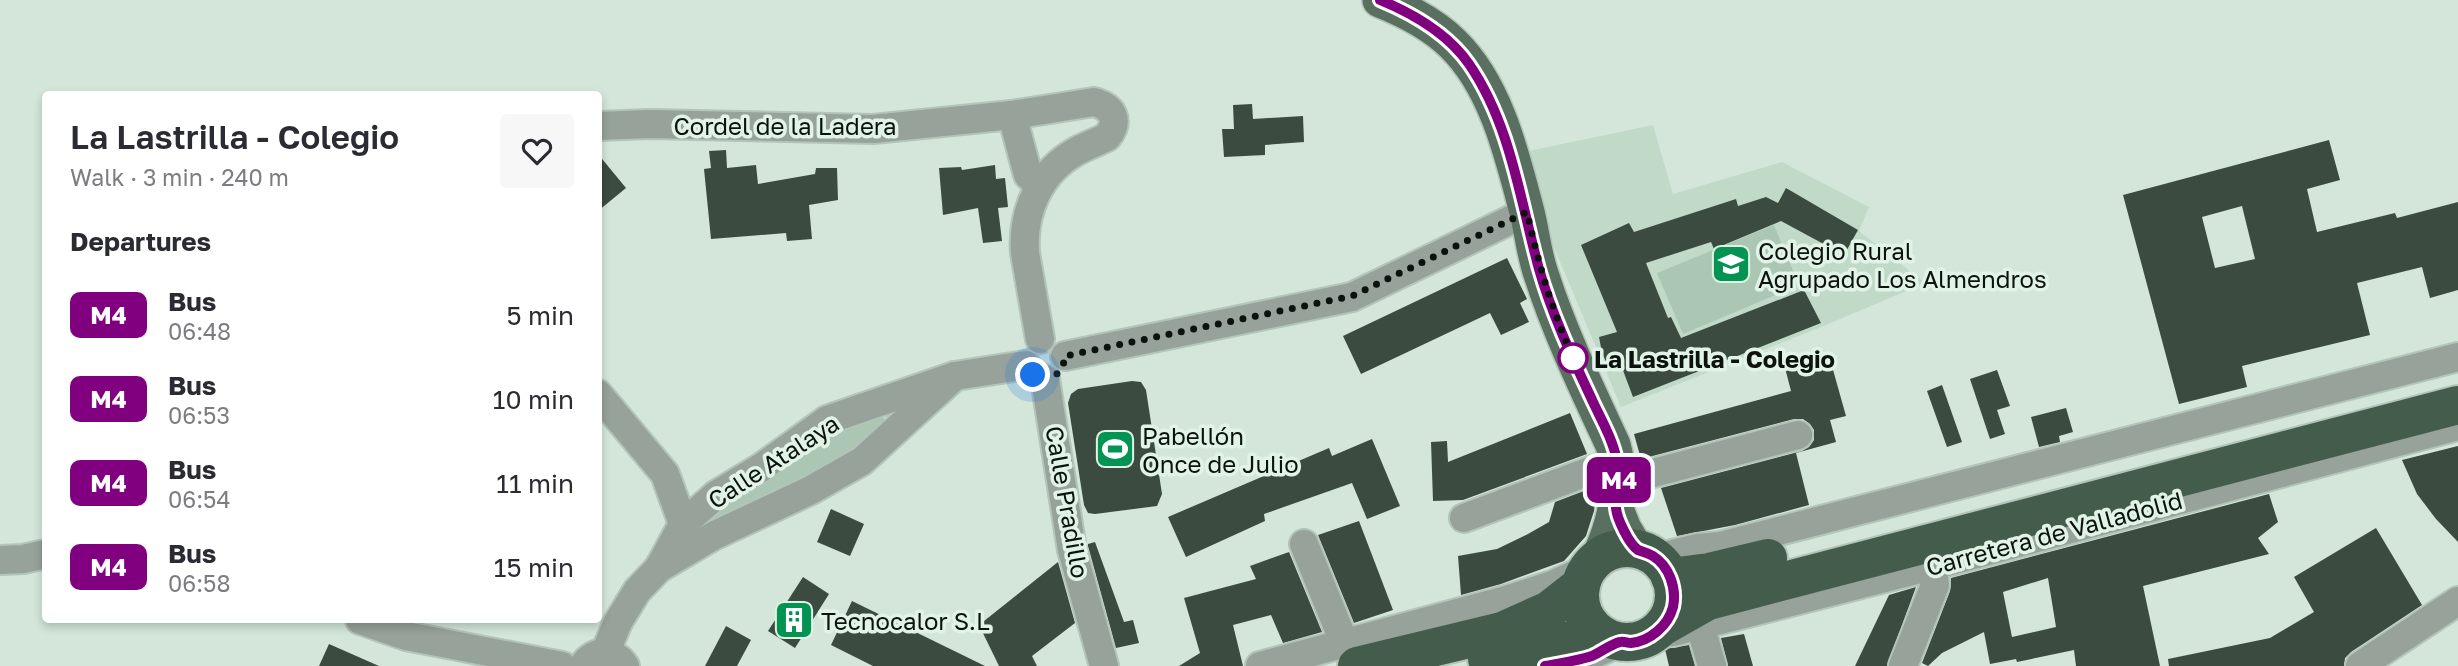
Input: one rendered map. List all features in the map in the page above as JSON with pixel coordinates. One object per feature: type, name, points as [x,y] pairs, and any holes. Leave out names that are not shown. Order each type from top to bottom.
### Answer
[{"type":"highway","name":"Carretera de Valladolid","points":[[1654,561],[1732,568],[2458,380]]},
{"type":"highway","name":"Carretera de Valladolid","points":[[1458,666],[1547,643],[1630,641],[1708,601],[2458,405]]},
{"type":"highway","points":[[1350,654],[1502,631],[1549,610],[1589,571],[1614,550],[1654,561],[1674,592],[1673,607],[1630,641],[1591,625],[1583,613],[1580,599],[1589,571]]},
{"type":"main road","points":[[1380,0],[1402,9],[1452,43],[1469,63],[1486,91],[1527,212],[1549,301],[1613,445],[1624,529],[1654,561]]},
{"type":"main road","points":[[1589,571],[1618,484]]},
{"type":"street","name":"Cordel de la Ladera","points":[[602,126],[650,124],[873,129],[1012,115],[1094,102],[1105,105],[1113,113],[1114,124],[1107,137],[1075,152],[1056,166],[1040,186],[1029,208],[1024,240],[1040,339]]},
{"type":"street","points":[[1012,115],[1029,177],[1040,186]]},
{"type":"street","points":[[1065,356],[1352,296],[1527,212]]},
{"type":"street","points":[[1040,339],[1051,339],[1065,356],[1058,374],[1036,372],[1025,353],[1028,346],[1040,339]]},
{"type":"street","points":[[1654,561],[2458,357]]},
{"type":"street","name":"Calle Atalaya","points":[[659,568],[683,524],[716,495],[762,467],[827,420],[955,376],[1036,372]]},
{"type":"street","name":"Calle Pradillo","points":[[1036,372],[1072,550],[1104,666]]},
{"type":"street","name":"Calle Atalaya","points":[[605,662],[618,622],[636,591],[659,568],[715,535],[811,490],[862,461],[955,376]]},
{"type":"street","points":[[602,399],[665,474],[683,524]]},
{"type":"street","name":"Carretera de Valladolid","points":[[1545,666],[1590,656],[1630,641],[1932,566],[2458,426]]},
{"type":"street","points":[[1464,518],[1618,484],[1798,435]]},
{"type":"street","points":[[1260,666],[1350,654],[1304,544]]},
{"type":"street","points":[[0,559],[23,559],[42,555]]},
{"type":"street","points":[[1903,666],[1935,584],[1932,566]]},
{"type":"street","points":[[2360,666],[2458,601]]},
{"type":"street","points":[[368,623],[393,633],[562,666]]},
{"type":"street","points":[[1700,625],[1712,666]]},
{"type":"shaded area","name":"Colegio Rural Agrupado Los Almendros","points":[[1653,125],[1673,194],[1782,162],[1869,207],[1859,231],[1925,283],[1621,407],[1553,245],[1524,152]]},
{"type":"shaded area","points":[[1774,225],[1799,285],[1683,334],[1657,273]]},
{"type":"shaded area","points":[[880,415],[886,420],[882,434],[704,537],[695,525],[831,428]]},
{"type":"building","points":[[1252,104],[1253,119],[1303,116],[1304,142],[1265,145],[1265,155],[1224,157],[1222,129],[1234,129],[1233,105]]},
{"type":"building","points":[[2329,140],[2340,180],[2307,189],[2317,232],[2395,213],[2397,218],[2458,202],[2458,290],[2430,298],[2422,267],[2357,283],[2370,335],[2242,366],[2247,387],[2179,404],[2123,195]],"holes":[[[2242,206],[2255,259],[2215,268],[2202,217]]]},
{"type":"building","points":[[726,150],[727,168],[756,165],[758,184],[815,174],[816,168],[837,168],[838,200],[809,205],[812,239],[787,241],[786,233],[711,239],[704,169],[711,168],[709,151]]},
{"type":"building","points":[[602,159],[626,188],[602,208]]},
{"type":"building","points":[[995,165],[996,179],[1005,178],[1008,207],[998,208],[1002,241],[983,243],[978,208],[943,215],[939,168],[961,167],[962,170]]},
{"type":"building","points":[[1786,188],[1858,230],[1844,255],[1781,221],[1714,249],[1711,242],[1646,263],[1668,318],[1671,317],[1681,338],[1804,290],[1821,323],[1633,397],[1621,365],[1610,370],[1602,353],[1599,337],[1617,332],[1581,245],[1629,223],[1634,232],[1736,199],[1738,206],[1766,197],[1778,203]]},
{"type":"building","points":[[1507,258],[1527,299],[1520,303],[1529,322],[1501,335],[1490,313],[1361,374],[1343,336]]},
{"type":"building","points":[[1828,352],[1846,416],[1830,420],[1836,442],[1796,453],[1809,505],[1735,525],[1677,536],[1661,488],[1802,451],[1814,440],[1814,430],[1803,419],[1794,419],[1641,459],[1634,434],[1791,391],[1784,364]]},
{"type":"building","points":[[1997,370],[2010,406],[1997,410],[2005,434],[1990,439],[1970,379]]},
{"type":"building","name":"Pabellón Once de Julio","points":[[1141,382],[1146,390],[1162,494],[1157,506],[1088,513],[1084,505],[1068,403],[1071,394],[1078,389]]},
{"type":"building","points":[[1942,385],[1962,442],[1947,447],[1927,391]]},
{"type":"building","points":[[2066,408],[2073,432],[2059,436],[2060,442],[2039,447],[2031,417]]},
{"type":"building","points":[[1570,413],[1587,454],[1463,500],[1433,501],[1431,442],[1447,441],[1448,462]]},
{"type":"building","points":[[1372,439],[1400,506],[1367,519],[1352,483],[1264,514],[1265,521],[1186,557],[1168,517],[1329,448],[1332,456]]},
{"type":"building","points":[[2458,446],[2458,542],[2417,494],[2402,460]]},
{"type":"building","points":[[1597,486],[1594,511],[1586,536],[1564,561],[1461,595],[1458,556],[1497,549],[1528,534],[1549,522],[1555,502]]},
{"type":"building","points":[[2269,494],[2278,522],[2258,538],[2269,554],[2143,586],[2160,666],[2076,666],[2074,650],[2017,662],[2016,659],[1990,664],[1984,632],[1942,653],[1928,666],[1922,663],[1950,591],[1951,578]],"holes":[[[2048,578],[2056,627],[2012,637],[2003,592]]]},
{"type":"building","points":[[831,509],[864,524],[850,556],[817,542]]},
{"type":"building","points":[[1359,521],[1393,610],[1354,623],[1318,535]]},
{"type":"building","points":[[2376,528],[2422,605],[2351,652],[2345,658],[2344,666],[2169,666],[2168,659],[2270,638],[2314,612],[2294,577]]},
{"type":"building","points":[[1095,542],[1124,622],[1133,620],[1139,643],[1116,648],[1088,546]]},
{"type":"building","points":[[1289,552],[1322,632],[1283,643],[1271,615],[1233,625],[1243,666],[1179,666],[1200,653],[1184,598],[1256,579],[1250,566]]},
{"type":"building","points":[[1058,562],[1075,623],[1032,656],[1037,666],[999,666],[979,625]]},
{"type":"building","name":"Tecnocalor S.L","points":[[803,577],[829,594],[795,648],[768,631]]},
{"type":"building","points":[[1916,587],[1887,666],[1855,666],[1889,595]]},
{"type":"building","points":[[852,601],[985,666],[873,666],[831,645]]},
{"type":"building","points":[[726,626],[751,640],[737,666],[705,666]]},
{"type":"building","points":[[1744,634],[1753,666],[1728,666],[1721,638]]},
{"type":"building","points":[[329,644],[379,666],[319,666]]},
{"type":"building","points":[[1689,645],[1695,666],[1669,666],[1665,649]]},
{"type":"bus line","name":"M4","points":[[1380,0],[1402,9],[1452,43],[1469,63],[1486,91],[1509,150],[1549,301],[1618,461],[1616,509],[1636,549],[1656,558],[1668,572],[1673,584],[1673,607],[1667,621],[1649,637],[1629,643],[1620,642],[1590,656],[1545,666]]},
{"type":"place","name":"Colegio Rural Agrupado Los Almendros","points":[[1731,264]]},
{"type":"place","name":"La Lastrilla - Colegio","points":[[1573,358]]},
{"type":"place","name":"Pabellón Once de Julio","points":[[1115,449]]},
{"type":"place","name":"Tecnocalor S.L","points":[[794,620]]},
{"type":"route","points":[[1033,375],[1045,379],[1058,374],[1065,356],[1352,296],[1527,212],[1549,301],[1573,358]]}]
